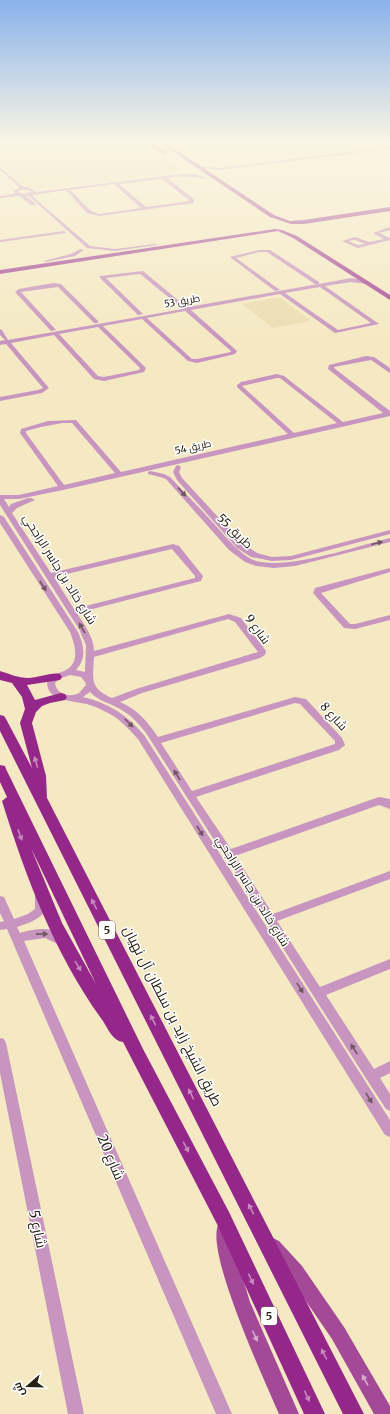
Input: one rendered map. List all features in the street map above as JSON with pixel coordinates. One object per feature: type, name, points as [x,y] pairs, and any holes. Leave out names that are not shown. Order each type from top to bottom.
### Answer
[{"type":"highway","points":[[0,675],[16,681],[36,681],[56,677]]},
{"type":"highway","points":[[16,681],[27,694],[30,701],[30,709],[26,723],[40,776],[41,801]]},
{"type":"highway","points":[[30,709],[42,701],[65,697]]},
{"type":"highway","name":"طريق الشيخ زايد بن سلطان آل نهيان","points":[[0,719],[269,1244],[354,1414]]},
{"type":"highway","points":[[0,770],[16,826],[40,891],[65,944],[108,1016],[137,1054]]},
{"type":"highway","name":"5","points":[[0,770],[137,1054],[223,1218],[315,1414]]},
{"type":"main road","points":[[250,207],[263,216],[268,224],[268,228],[292,235],[390,298]]},
{"type":"main road","points":[[257,207],[272,216],[297,224],[299,234],[390,292]]},
{"type":"main road","points":[[0,272],[248,230],[268,224],[289,221],[304,222],[390,210]]},
{"type":"main road","points":[[0,268],[277,231],[390,210]]},
{"type":"main road","points":[[310,246],[317,246]]},
{"type":"main road","points":[[223,1218],[232,1269],[241,1305],[289,1414]]},
{"type":"main road","name":"طريق الشيخ زايد بن سلطان آل نهيان","points":[[269,1244],[283,1256],[296,1272],[338,1333],[384,1414]]},
{"type":"street","points":[[36,207],[80,245],[82,250]]},
{"type":"street","points":[[43,207],[81,241],[92,248]]},
{"type":"street","points":[[84,207],[89,212],[99,215],[162,207]]},
{"type":"street","points":[[389,240],[375,233],[390,228]]},
{"type":"street","points":[[0,241],[64,232]]},
{"type":"street","points":[[369,244],[389,240]]},
{"type":"street","points":[[46,261],[72,255],[82,250],[90,250],[92,248],[115,250],[155,245]]},
{"type":"street","points":[[261,250],[270,251],[319,284],[376,324],[337,332],[232,257],[261,250]]},
{"type":"street","points":[[141,272],[185,308],[234,350],[233,353],[197,361],[190,360],[102,278],[141,272]]},
{"type":"street","name":"طريق 53","points":[[345,280],[352,275],[351,273]]},
{"type":"street","name":"طريق 53","points":[[0,343],[5,340],[319,284],[345,280],[366,282]]},
{"type":"street","points":[[59,285],[98,324],[142,368],[142,371],[104,379],[96,378],[18,292],[59,285]]},
{"type":"street","points":[[0,330],[5,340],[46,388],[43,391],[0,399]]},
{"type":"street","points":[[390,371],[372,358],[331,366],[331,369],[390,415]]},
{"type":"street","points":[[293,435],[238,386],[277,376],[282,377],[342,424]]},
{"type":"street","name":"طريق 54","points":[[325,430],[342,424],[390,415]]},
{"type":"street","name":"طريق 54","points":[[0,498],[27,498],[150,473],[390,415]]},
{"type":"street","points":[[63,488],[23,433],[23,430],[49,424],[74,421],[120,474]]},
{"type":"street","name":"طريق 54","points":[[8,512],[14,506],[27,498],[63,488],[293,435],[314,433]]},
{"type":"street","points":[[178,467],[176,472],[179,479]]},
{"type":"street","name":"طريق 55","points":[[150,473],[162,475],[171,480],[232,548],[248,560],[268,566],[285,565],[331,551]]},
{"type":"street","points":[[171,480],[173,478],[179,479]]},
{"type":"street","name":"طريق 55","points":[[179,479],[240,546],[254,555],[272,559],[281,559],[390,540]]},
{"type":"street","name":"شارع خالد بن جاسر الراجحي","points":[[0,498],[83,629],[90,650],[90,682],[93,692],[98,696],[113,701],[127,709],[141,720],[390,1105]]},
{"type":"street","name":"شارع خالد بن جاسر الراجحي","points":[[0,517],[74,632],[80,659],[78,664],[69,672]]},
{"type":"street","name":"طريق 55","points":[[341,549],[390,532]]},
{"type":"street","points":[[49,576],[173,546],[199,576],[198,579],[73,612]]},
{"type":"street","points":[[28,562],[36,563],[39,559]]},
{"type":"street","points":[[390,570],[318,590],[317,594],[347,626],[355,627],[390,617]]},
{"type":"street","name":"شارع 9","points":[[90,650],[107,650],[229,616],[238,620],[262,651],[262,653],[257,656],[134,693],[113,701]]},
{"type":"street","points":[[69,672],[77,672],[90,682],[83,695],[65,697],[52,690],[50,686],[56,677],[69,672]]},
{"type":"street","points":[[127,709],[127,702],[134,693]]},
{"type":"street","name":"شارع خالد بن جاسر الراجحي","points":[[65,697],[94,702],[114,711],[128,721],[141,737],[390,1131]]},
{"type":"street","name":"شارع 8","points":[[156,741],[295,700],[303,701],[339,740],[340,745],[336,748],[190,795]]},
{"type":"street","points":[[228,854],[379,801],[388,802],[390,805]]},
{"type":"street","points":[[271,919],[390,875]]},
{"type":"street","points":[[5,925],[30,918],[39,912],[41,901],[40,891]]},
{"type":"street","name":"شارع 20","points":[[0,900],[5,925],[16,939],[224,1414]]},
{"type":"street","points":[[16,939],[43,932],[54,935],[65,944]]},
{"type":"street","points":[[275,950],[283,951],[288,946]]},
{"type":"street","points":[[287,968],[288,965],[299,963]]},
{"type":"street","points":[[318,993],[390,964]]},
{"type":"street","name":"شارع 5","points":[[0,1043],[76,1414]]},
{"type":"street","points":[[371,1076],[390,1067]]},
{"type":"shaded area","points":[[279,297],[311,321],[273,328],[242,304]]}]
